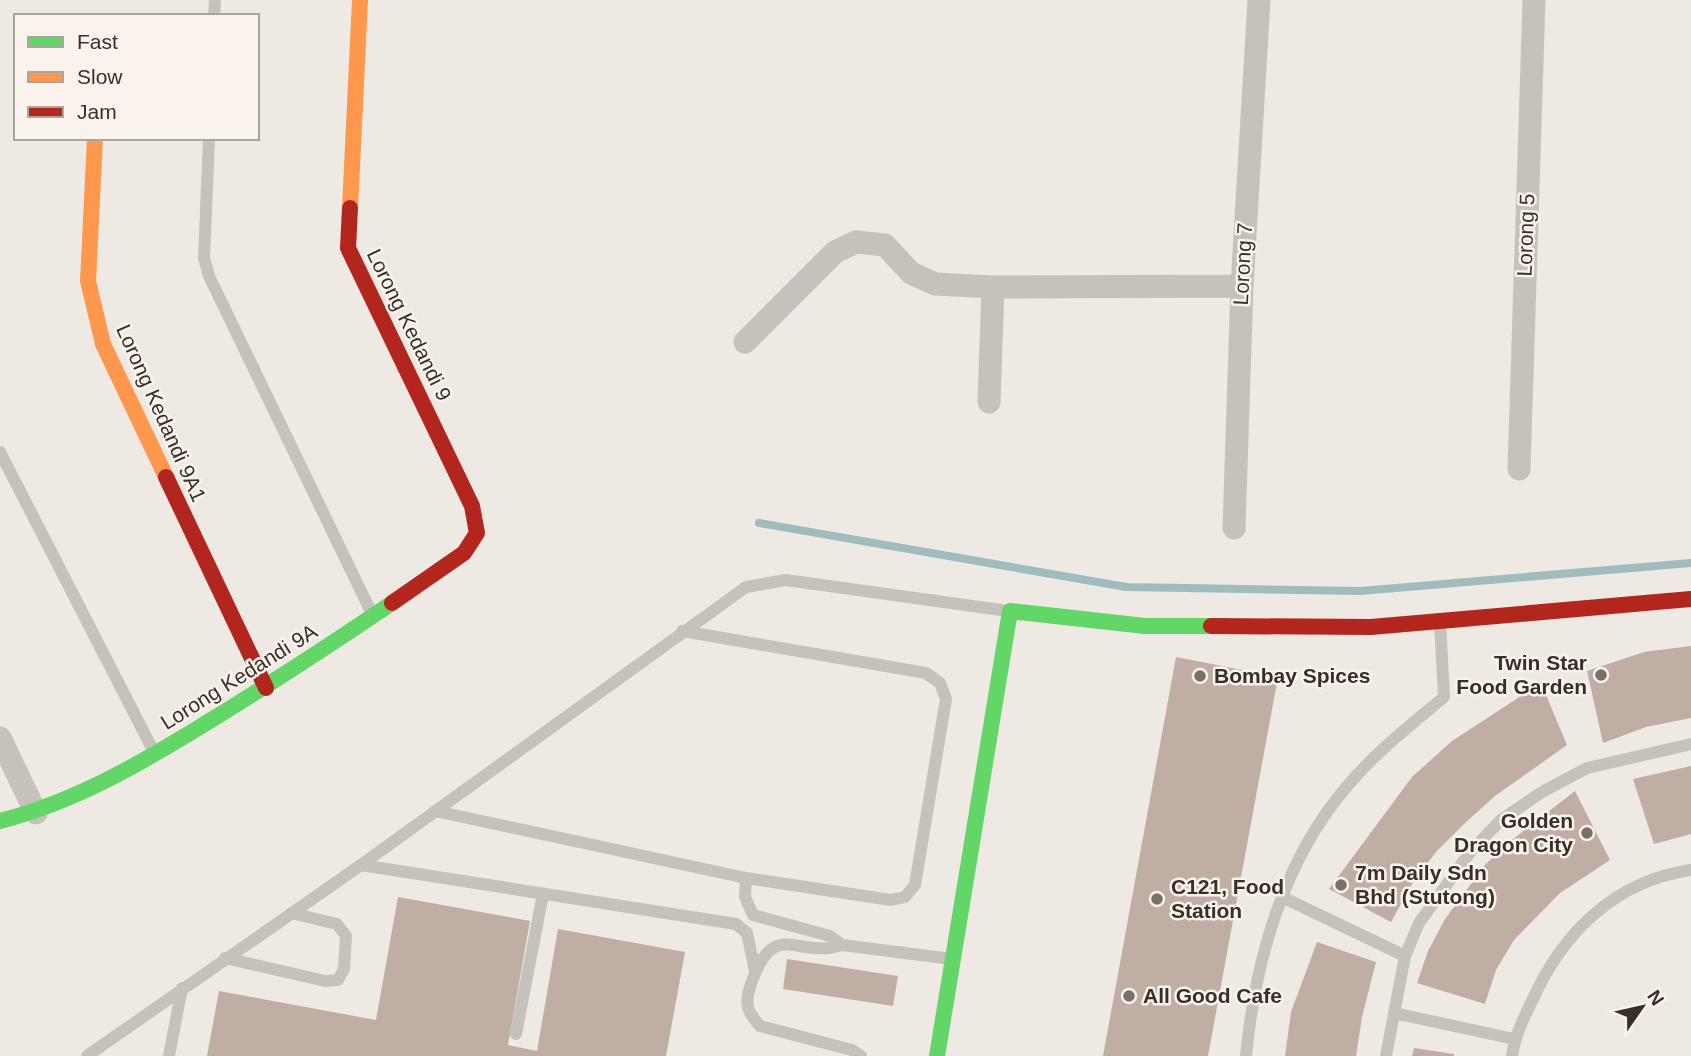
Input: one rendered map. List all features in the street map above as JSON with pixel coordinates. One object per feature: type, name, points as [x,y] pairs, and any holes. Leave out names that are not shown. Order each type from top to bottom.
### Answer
[{"type":"street","name":"Lorong Kedandi 9","points":[[360,0],[348,248],[472,506],[477,533]]},
{"type":"street","name":"Lorong 7","points":[[1234,528],[1241,286],[1259,0]]},
{"type":"street","name":"Lorong 5","points":[[1519,469],[1534,0]]},
{"type":"street","name":"Lorong Kedandi 9A1","points":[[95,140],[89,281],[103,344],[266,688]]},
{"type":"street","points":[[745,342],[835,252],[856,242],[885,245],[911,273],[935,284],[993,287],[1241,286]]},
{"type":"street","points":[[989,402],[993,287]]},
{"type":"street","name":"Lorong Kedandi 9A","points":[[0,821],[36,813],[96,789],[266,688],[464,553],[477,533]]},
{"type":"street","points":[[936,1056],[1010,611],[1145,626],[1371,627],[1691,599]]},
{"type":"street","points":[[0,738],[36,813]]},
{"type":"lane","points":[[209,140],[204,258],[209,276],[373,616]]},
{"type":"lane","points":[[0,452],[155,754]]},
{"type":"lane","points":[[87,1056],[361,865],[746,587],[786,580],[1010,611]]},
{"type":"lane","points":[[1246,1056],[1250,1017],[1261,967],[1282,897],[1316,828],[1347,786],[1376,755],[1444,697],[1440,621]]},
{"type":"lane","points":[[435,811],[746,878],[891,900],[905,897],[915,885],[946,699],[940,683],[926,673],[682,631]]},
{"type":"lane","points":[[1386,1056],[1405,956],[1419,923],[1471,851],[1501,820],[1542,792],[1587,768],[1691,744]]},
{"type":"lane","points":[[361,865],[736,924],[747,933],[755,971]]},
{"type":"lane","points":[[1512,1056],[1514,1040],[1540,982],[1575,929],[1625,891],[1669,873],[1691,870]]},
{"type":"lane","points":[[746,878],[745,897],[753,915],[831,936],[842,945]]},
{"type":"lane","points":[[516,1034],[543,894]]},
{"type":"lane","points":[[1282,897],[1405,956]]},
{"type":"lane","points":[[225,958],[325,981],[338,980],[344,969],[346,936],[337,925],[291,913]]},
{"type":"lane","points":[[861,1056],[852,1050],[760,1026],[749,1015],[746,999],[755,971],[773,947],[782,943],[831,949],[842,945],[952,959]]},
{"type":"lane","points":[[169,1056],[182,988]]},
{"type":"lane","points":[[1394,1013],[1514,1040]]},
{"type":"building","points":[[1691,646],[1691,718],[1646,727],[1603,743],[1587,671],[1644,652]]},
{"type":"building","points":[[1176,657],[1278,677],[1208,1056],[1103,1056]]},
{"type":"building","points":[[1541,683],[1567,745],[1495,796],[1436,852],[1413,882],[1391,922],[1329,889],[1412,777],[1452,741]]},
{"type":"building","points":[[1691,766],[1691,834],[1654,844],[1633,779]]},
{"type":"building","points":[[1575,791],[1610,860],[1560,893],[1514,940],[1496,970],[1485,1004],[1417,983],[1428,951],[1445,919],[1485,865],[1508,843]]},
{"type":"building","points":[[398,897],[530,921],[508,1045],[537,1051],[558,929],[685,952],[666,1056],[207,1056],[219,991],[376,1020]]},
{"type":"building","points":[[1317,942],[1376,962],[1362,1017],[1356,1056],[1285,1056],[1291,1012]]},
{"type":"building","points":[[787,959],[898,976],[893,1006],[783,989]]},
{"type":"building","points":[[1414,1048],[1454,1054],[1454,1056],[1412,1056]]},
{"type":"waterway","points":[[759,523],[1126,587],[1360,591],[1691,563]]},
{"type":"traffic: fast","points":[[0,821],[54,804],[130,768],[251,695],[392,603]]},
{"type":"traffic: fast","points":[[937,1056],[1010,611],[1145,626],[1211,626]]},
{"type":"traffic: slow","points":[[350,208],[360,0]]},
{"type":"traffic: slow","points":[[95,140],[88,281],[103,344],[166,477]]},
{"type":"traffic: jam","points":[[350,208],[348,248],[472,506],[477,533],[464,553],[392,603]]},
{"type":"traffic: jam","points":[[166,477],[266,688]]},
{"type":"traffic: jam","points":[[1211,626],[1371,627],[1691,599]]},
{"type":"place","name":"Twin Star Food Garden","points":[[1601,675]]},
{"type":"place","name":"Bombay Spices","points":[[1200,676]]},
{"type":"place","name":"Golden Dragon City","points":[[1587,833]]},
{"type":"place","name":"7m Daily Sdn Bhd (Stutong)","points":[[1341,885]]},
{"type":"place","name":"C121, Food Station","points":[[1157,899]]},
{"type":"place","name":"All Good Cafe","points":[[1129,996]]}]
